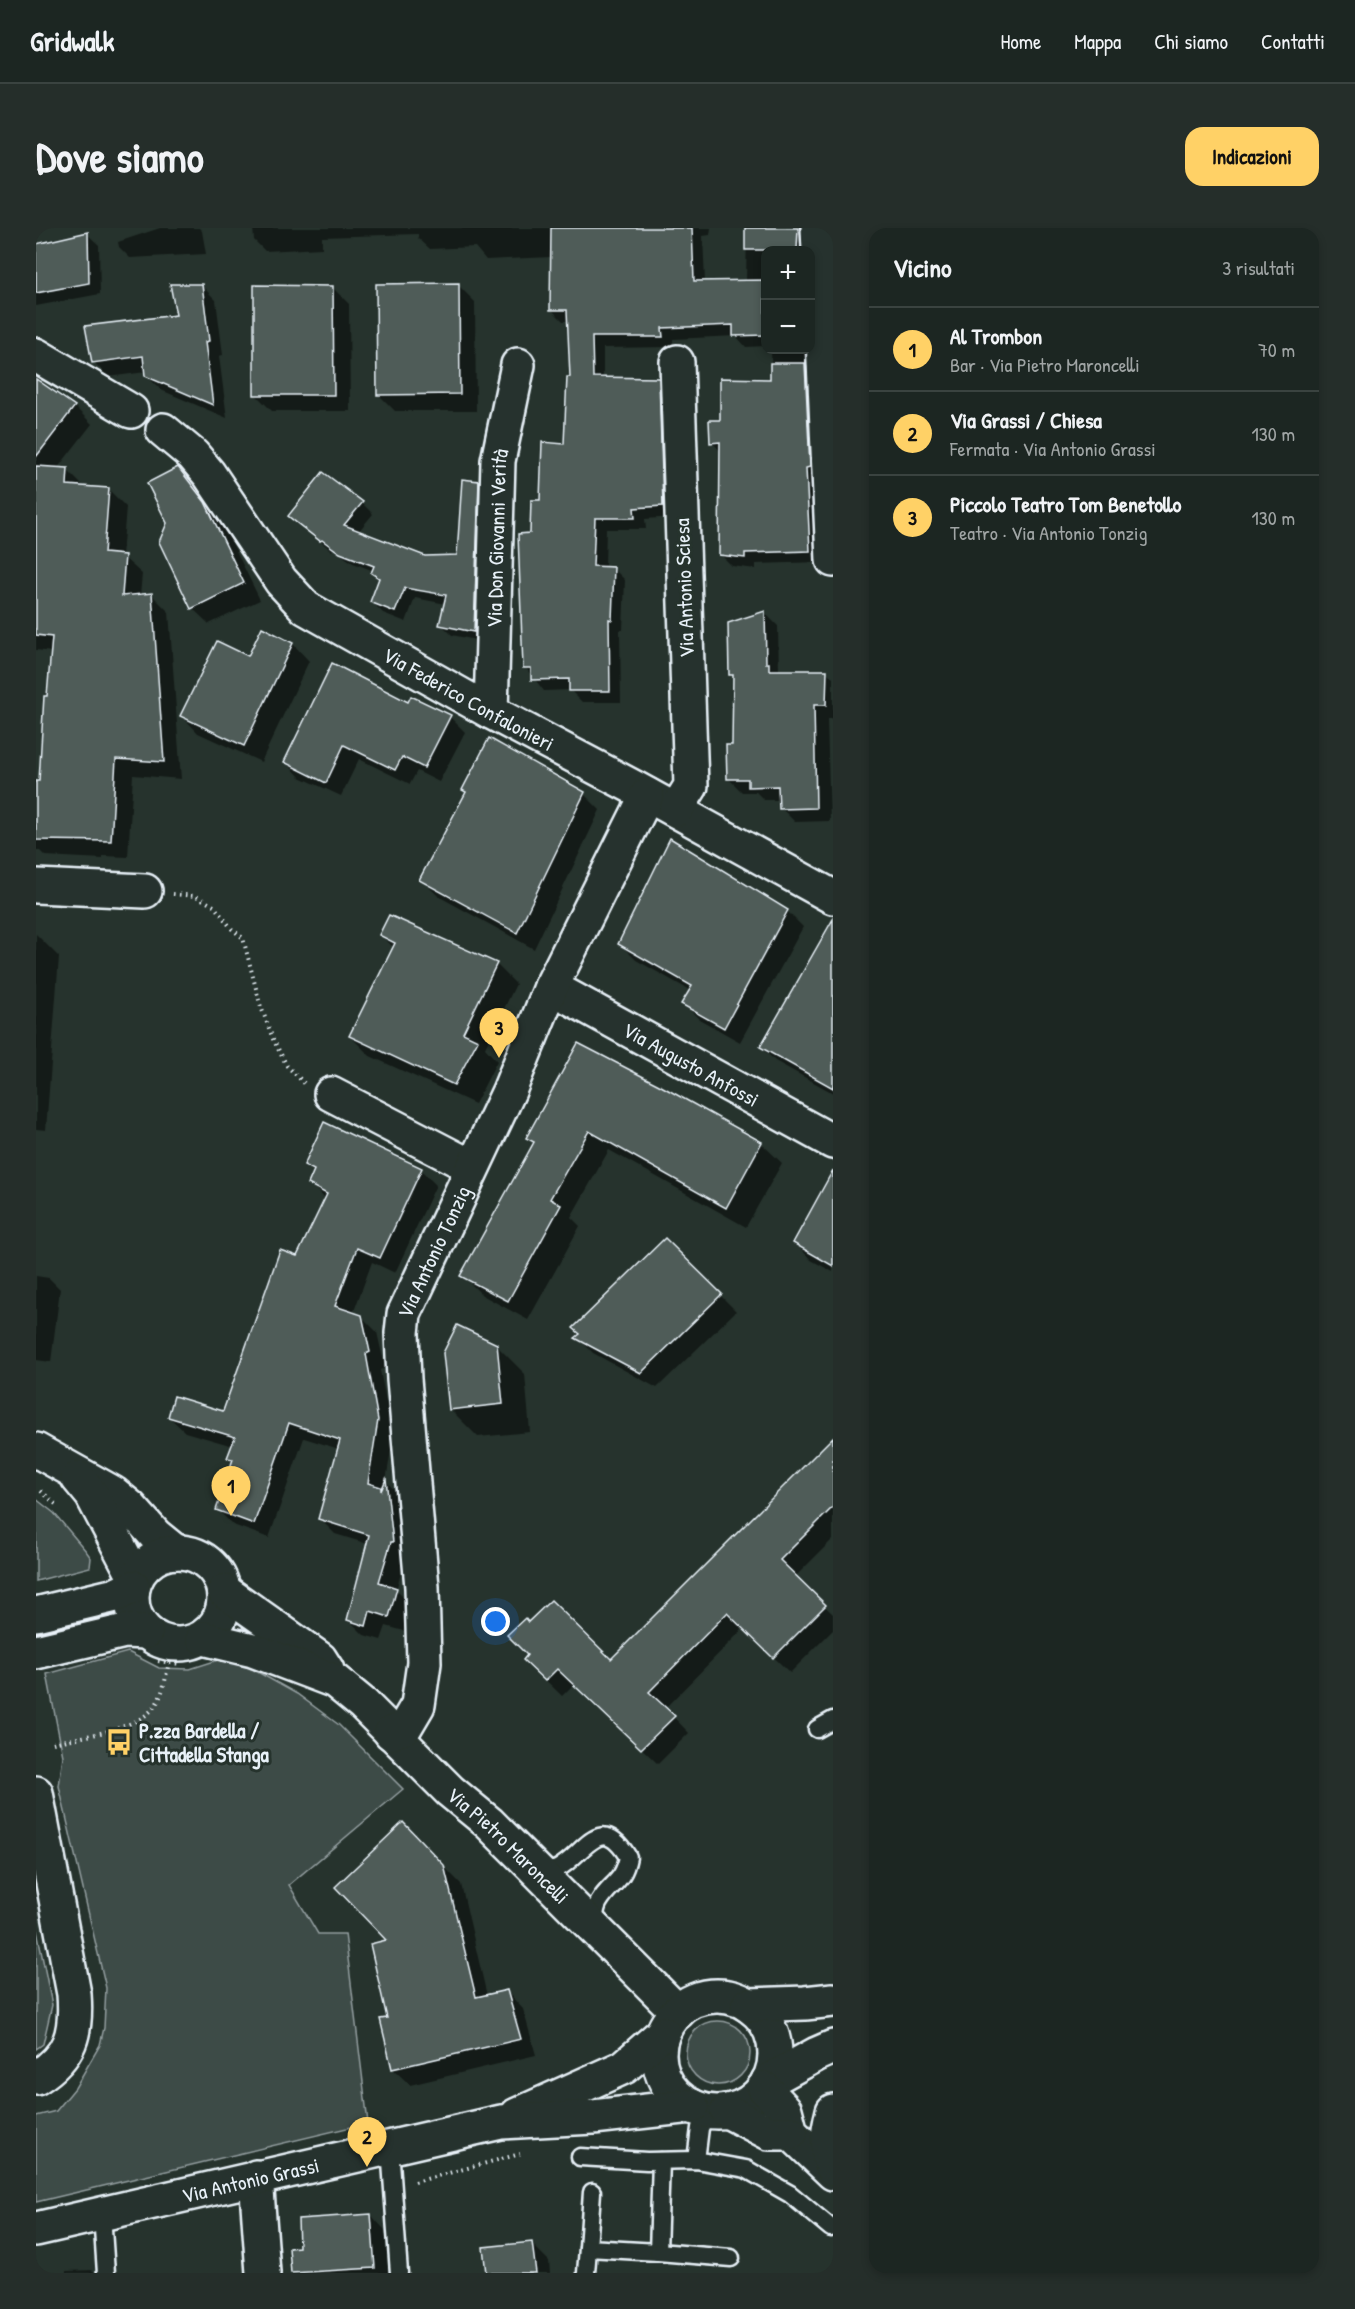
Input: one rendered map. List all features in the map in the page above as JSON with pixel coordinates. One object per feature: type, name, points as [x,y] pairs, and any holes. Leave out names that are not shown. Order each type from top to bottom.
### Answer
[{"type":"street","points":[[818,228],[833,561]]},
{"type":"street","points":[[36,355],[131,411]]},
{"type":"street","name":"Via Antonio Sciesa","points":[[676,810],[691,786],[677,362]]},
{"type":"street","name":"Via Don Giovanni Verità","points":[[490,712],[498,461],[518,365]]},
{"type":"street","name":"Via Federico Confalonieri","points":[[163,430],[194,455],[281,581],[306,608],[490,712],[676,810],[833,897]]},
{"type":"street","name":"Via Antonio Tonzig","points":[[391,1733],[405,1727],[418,1705],[424,1663],[422,1587],[404,1368],[402,1333],[404,1314],[508,1091],[551,987],[647,795]]},
{"type":"street","points":[[36,886],[145,891]]},
{"type":"street","name":"Via Augusto Anfossi","points":[[551,987],[833,1142]]},
{"type":"street","points":[[331,1094],[472,1167]]},
{"type":"street","points":[[36,1450],[113,1493],[130,1507],[155,1535],[176,1552]]},
{"type":"street","points":[[73,1472],[92,1495],[135,1583]]},
{"type":"street","points":[[176,1552],[192,1554],[207,1562],[218,1575],[224,1591],[223,1609],[210,1632],[203,1638],[189,1643],[174,1644],[159,1640],[146,1632],[134,1611],[135,1583],[140,1572],[152,1561],[167,1553],[176,1552]]},
{"type":"street","points":[[36,1614],[116,1595],[135,1583]]},
{"type":"street","name":"Via Pietro Maroncelli","points":[[224,1591],[320,1659],[335,1681],[363,1704],[450,1791],[489,1823],[593,1926],[670,2022]]},
{"type":"street","points":[[36,1652],[125,1631],[146,1632]]},
{"type":"street","name":"Via Pietro Maroncelli","points":[[203,1638],[253,1650],[335,1681]]},
{"type":"street","points":[[36,1792],[76,2014],[70,2043],[63,2055],[54,2066],[36,2078]]},
{"type":"street","points":[[766,2084],[775,2060],[773,2039],[764,2020],[748,2005],[728,1997],[706,1997],[696,2000],[670,2022],[660,2054],[664,2075],[675,2093],[769,2133],[791,2133]]},
{"type":"street","points":[[748,2005],[833,2000]]},
{"type":"street","name":"Via Antonio Grassi","points":[[501,2122],[624,2067],[670,2022]]},
{"type":"street","points":[[710,2109],[748,2103],[766,2084],[833,2047]]},
{"type":"street","points":[[766,2084],[785,2110],[791,2133],[833,2171]]},
{"type":"street","name":"Via Antonio Grassi","points":[[36,2229],[501,2122],[710,2109]]},
{"type":"street","points":[[833,2111],[827,2136],[828,2159],[833,2171]]},
{"type":"street","points":[[256,2177],[263,2273]]},
{"type":"lane","points":[[817,1730],[833,1720]]},
{"type":"lane","points":[[539,1872],[557,1869],[587,1843],[600,1837],[611,1837],[621,1845],[628,1857],[626,1868],[620,1880],[598,1903],[593,1926]]},
{"type":"lane","points":[[696,2160],[700,2128],[710,2109]]},
{"type":"lane","points":[[390,2148],[399,2273]]},
{"type":"lane","points":[[580,2157],[661,2161],[696,2160],[746,2169],[790,2194],[831,2228]]},
{"type":"lane","points":[[657,2252],[661,2161]]},
{"type":"lane","points":[[586,2273],[592,2192]]},
{"type":"lane","points":[[102,2214],[106,2273]]},
{"type":"lane","points":[[588,2248],[731,2258]]},
{"type":"path","points":[[145,891],[196,896],[214,906],[232,929],[243,938],[260,1004],[273,1039],[287,1066],[301,1082],[331,1094]]},
{"type":"path","points":[[36,1486],[63,1512]]},
{"type":"path","points":[[158,1661],[180,1664]]},
{"type":"path","points":[[53,1743],[134,1724],[147,1715],[157,1704],[169,1662]]},
{"type":"path","points":[[393,2188],[520,2154]]},
{"type":"shaded area","points":[[36,1499],[54,1513],[86,1551],[91,1558],[90,1567],[36,1581]]},
{"type":"shaded area","points":[[128,1652],[159,1668],[190,1669],[224,1658],[254,1670],[297,1694],[339,1725],[403,1789],[289,1885],[318,1934],[345,1934],[368,2123],[36,2202],[36,2116],[56,2111],[75,2088],[100,2045],[104,2028],[106,1988],[59,1786],[63,1756],[47,1674]]},
{"type":"shaded area","points":[[36,1926],[52,2005],[43,2044],[36,2049]]},
{"type":"shaded area","points":[[718,2021],[730,2023],[741,2030],[748,2041],[750,2053],[748,2065],[741,2076],[730,2083],[718,2085],[706,2083],[695,2076],[688,2065],[686,2053],[688,2041],[695,2030],[706,2023]]},
{"type":"building","points":[[551,228],[692,228],[694,281],[761,280],[761,335],[733,336],[733,325],[662,328],[663,337],[592,337],[593,377],[659,378],[663,506],[634,508],[635,518],[595,518],[593,566],[614,567],[612,620],[609,619],[610,691],[569,691],[569,679],[531,680],[531,668],[523,668],[518,534],[530,533],[531,500],[540,500],[542,442],[564,444],[567,377],[570,377],[567,310],[550,310]]},
{"type":"building","points":[[745,228],[798,228],[797,246],[761,246],[761,250],[745,250]]},
{"type":"building","points":[[88,232],[89,283],[36,293],[36,244]]},
{"type":"building","points":[[459,283],[460,394],[377,395],[376,284]]},
{"type":"building","points":[[170,284],[202,284],[209,341],[205,342],[213,405],[145,376],[143,356],[92,363],[85,326],[176,315]]},
{"type":"building","points":[[254,285],[333,286],[334,395],[254,395]]},
{"type":"building","points":[[770,363],[805,363],[810,467],[806,468],[810,551],[745,553],[745,558],[719,555],[720,442],[710,443],[709,420],[720,420],[720,378],[770,379]]},
{"type":"building","points":[[36,379],[75,406],[36,457]]},
{"type":"building","points":[[36,466],[68,468],[67,485],[109,488],[104,553],[125,555],[122,596],[152,593],[164,762],[116,759],[111,841],[36,840],[36,781],[39,781],[44,696],[47,696],[52,637],[36,635]]},
{"type":"building","points":[[178,467],[205,502],[244,583],[191,609],[159,542],[167,523],[147,483]]},
{"type":"building","points":[[323,472],[363,502],[344,525],[425,556],[457,555],[462,479],[479,481],[474,632],[439,625],[446,595],[405,588],[395,612],[370,602],[379,578],[371,573],[374,566],[340,553],[322,540],[320,541],[288,516]]},
{"type":"building","points":[[765,611],[766,663],[769,663],[769,670],[827,670],[826,705],[814,705],[816,808],[779,809],[778,786],[748,787],[748,779],[727,779],[726,745],[732,745],[733,675],[729,675],[728,623]]},
{"type":"building","points":[[262,627],[293,643],[244,746],[180,716],[217,641],[248,656]]},
{"type":"building","points":[[332,663],[408,702],[411,696],[451,715],[424,768],[402,757],[395,770],[344,745],[326,783],[284,762]]},
{"type":"building","points":[[489,738],[585,792],[517,933],[419,880],[466,792],[462,790]]},
{"type":"building","points":[[670,838],[788,910],[724,1028],[681,1004],[692,986],[618,944]]},
{"type":"building","points":[[389,915],[497,963],[463,1033],[478,1040],[454,1085],[349,1036],[395,943],[379,935]]},
{"type":"building","points":[[833,919],[833,1088],[760,1047]]},
{"type":"building","points":[[578,1043],[762,1142],[726,1208],[589,1131],[550,1199],[561,1205],[508,1301],[460,1276],[534,1142],[526,1138]]},
{"type":"building","points":[[324,1122],[422,1168],[380,1258],[357,1248],[335,1306],[362,1315],[370,1352],[366,1354],[378,1420],[368,1483],[381,1487],[381,1491],[386,1479],[393,1542],[391,1542],[379,1582],[397,1588],[389,1617],[370,1611],[366,1626],[347,1620],[369,1535],[318,1519],[340,1440],[289,1423],[254,1524],[216,1510],[233,1459],[227,1458],[235,1437],[168,1417],[174,1396],[223,1411],[280,1250],[297,1256],[327,1194],[308,1184],[314,1170],[304,1165]]},
{"type":"building","points":[[833,1170],[833,1266],[793,1243]]},
{"type":"building","points":[[665,1238],[722,1294],[641,1373],[575,1338],[580,1334],[573,1328]]},
{"type":"building","points":[[457,1325],[497,1344],[503,1404],[449,1410],[443,1353]]},
{"type":"building","points":[[833,1437],[833,1507],[780,1560],[826,1605],[773,1658],[727,1613],[649,1692],[675,1716],[641,1749],[557,1669],[545,1681],[523,1660],[527,1655],[507,1635],[525,1618],[528,1622],[551,1600],[611,1659]]},
{"type":"building","points":[[403,1822],[444,1865],[476,1997],[507,1990],[521,2039],[392,2069],[380,2019],[387,2018],[370,1944],[386,1940],[335,1887]]},
{"type":"building","points":[[371,2214],[375,2268],[291,2273],[289,2248],[299,2247],[298,2219]]},
{"type":"building","points":[[532,2242],[536,2273],[486,2273],[483,2247]]},
{"type":"place","name":"Piccolo Teatro Tom Benetollo","points":[[499,1058]]},
{"type":"place","name":"Al Trombon","points":[[231,1516]]},
{"type":"place","name":"P.zza Bardella / Cittadella Stanga","points":[[119,1742]]},
{"type":"place","name":"Via Grassi / Chiesa","points":[[367,2167]]}]
